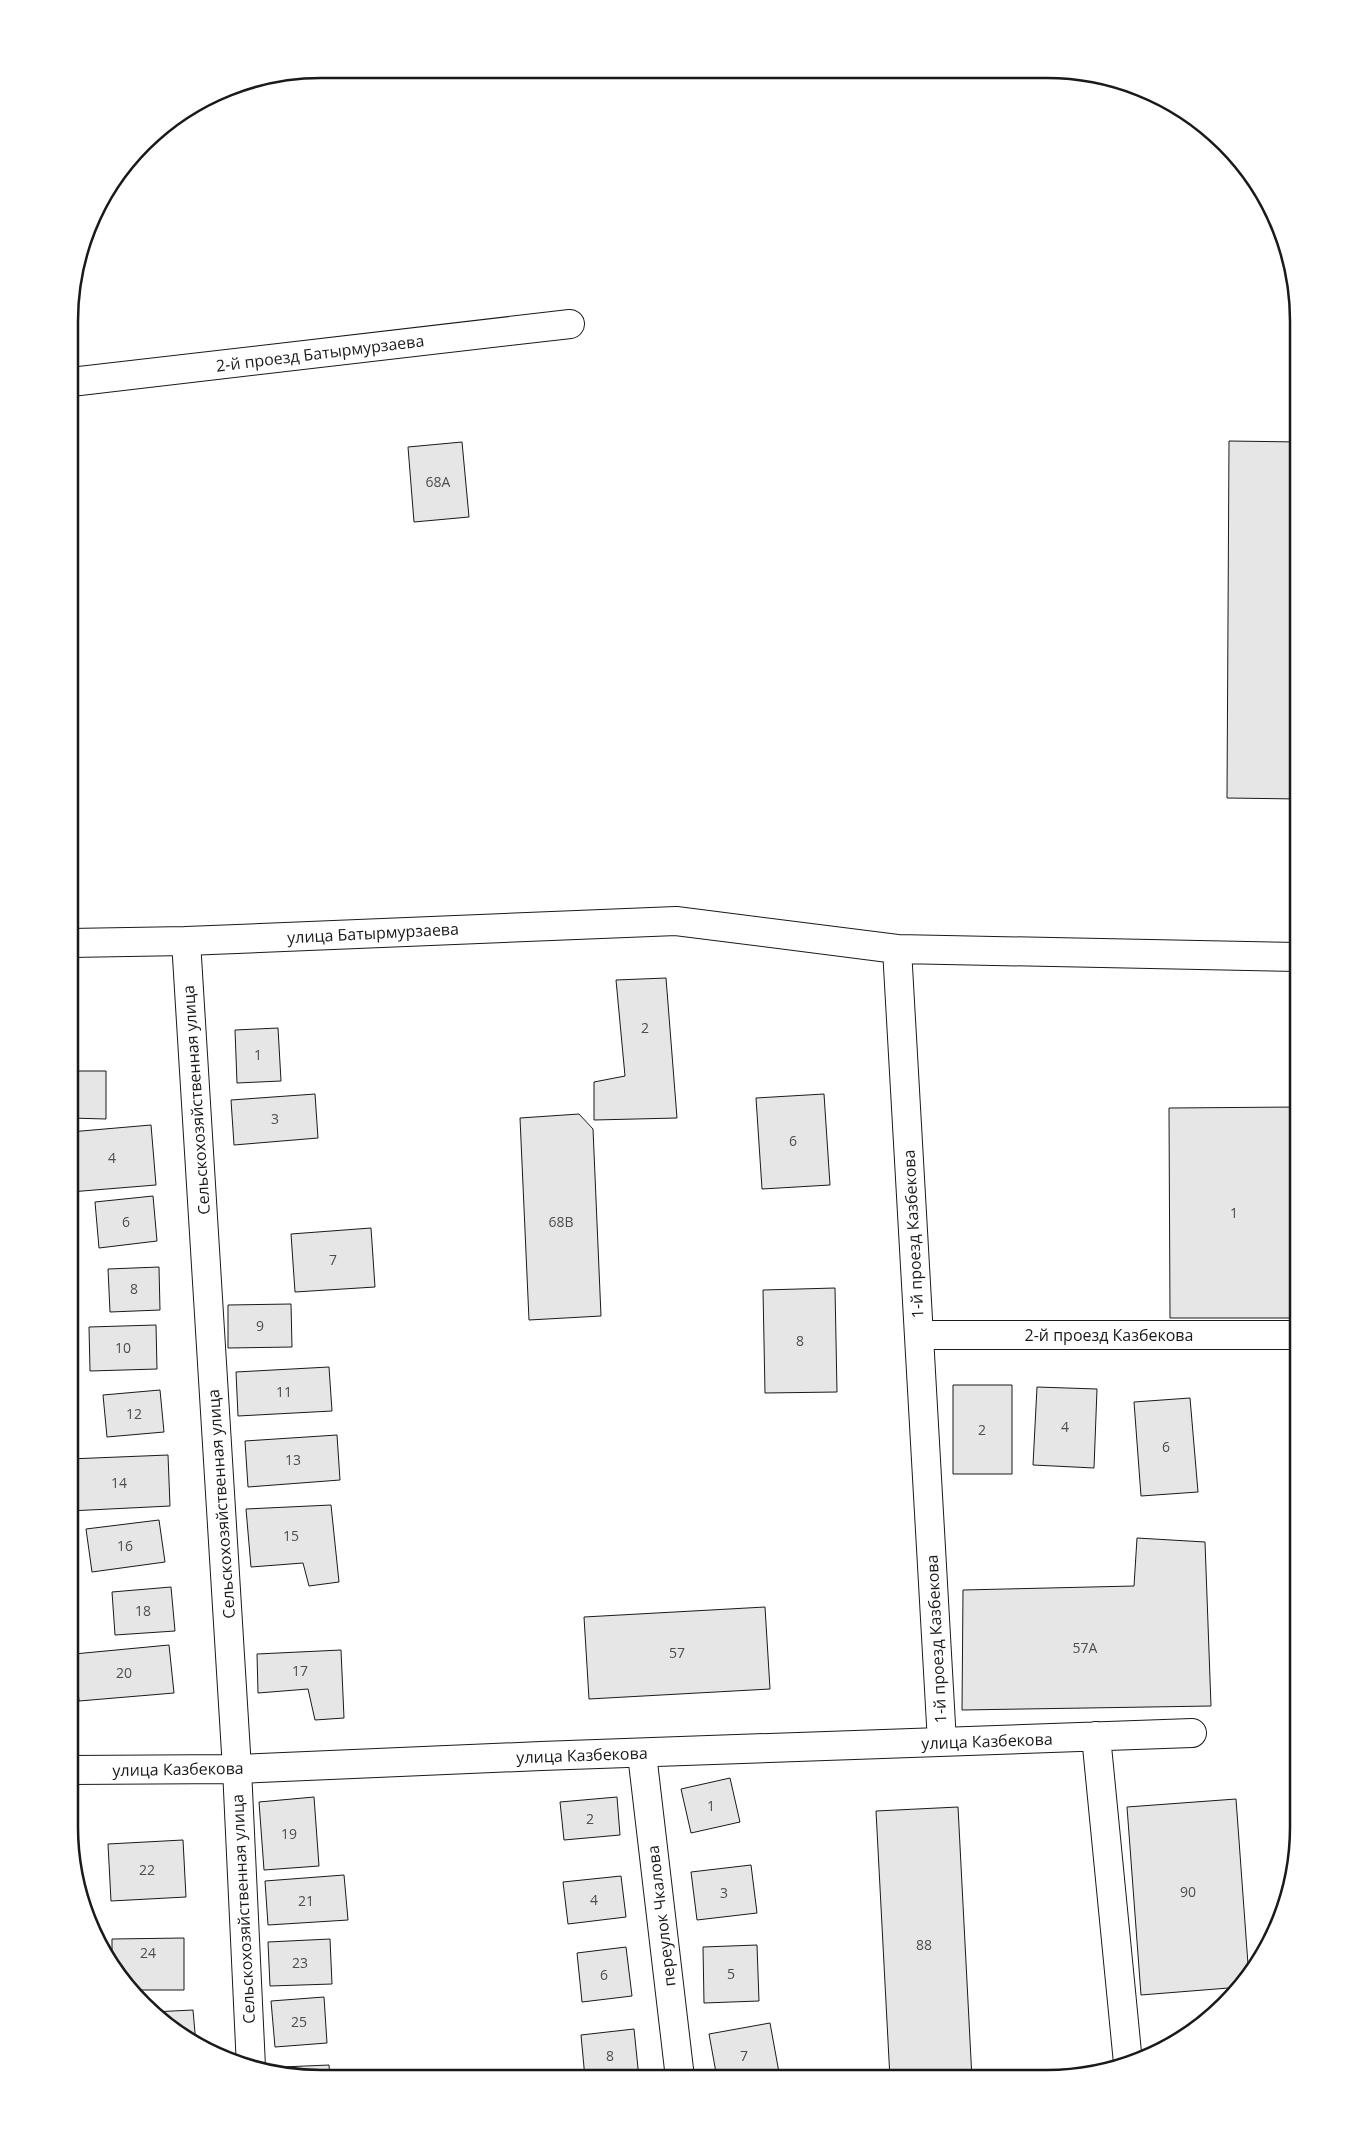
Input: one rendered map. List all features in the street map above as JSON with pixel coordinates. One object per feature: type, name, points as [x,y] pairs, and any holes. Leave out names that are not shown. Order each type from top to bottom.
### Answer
[{"type":"street","name":"2-й проезд Батырмурзаева","points":[[78,381],[570,324]]},
{"type":"street","name":"улица Батырмурзаева","points":[[78,943],[186,941],[676,921],[897,949]]},
{"type":"street","name":"Сельскохозяйственная улица","points":[[186,941],[237,1769],[250,2060]]},
{"type":"street","points":[[897,949],[1290,957]]},
{"type":"street","name":"1-й проезд Казбекова","points":[[897,949],[942,1742]]},
{"type":"street","name":"2-й проезд Казбекова","points":[[919,1335],[1290,1335]]},
{"type":"street","name":"улица Казбекова","points":[[78,1770],[237,1769],[541,1756],[642,1754],[1192,1733]]},
{"type":"street","points":[[1096,1736],[1127,2057]]},
{"type":"street","name":"переулок Чкалова","points":[[642,1754],[679,2070]]},
{"type":"building","points":[[1229,441],[1290,442],[1290,799],[1227,798]]},
{"type":"building","points":[[462,442],[469,517],[414,522],[408,447]]},
{"type":"building","points":[[666,978],[677,1118],[594,1120],[594,1082],[625,1076],[616,980]]},
{"type":"building","points":[[278,1028],[281,1081],[237,1083],[235,1030]]},
{"type":"building","points":[[78,1071],[106,1071],[106,1119],[78,1118]]},
{"type":"building","points":[[315,1094],[318,1138],[234,1145],[231,1100]]},
{"type":"building","points":[[824,1094],[830,1185],[762,1189],[756,1098]]},
{"type":"building","points":[[1290,1107],[1290,1318],[1170,1318],[1169,1108]]},
{"type":"building","points":[[579,1114],[593,1129],[601,1316],[529,1320],[520,1118]]},
{"type":"building","points":[[151,1125],[156,1185],[78,1191],[78,1131]]},
{"type":"building","points":[[153,1196],[157,1241],[99,1248],[95,1202]]},
{"type":"building","points":[[371,1228],[375,1287],[295,1292],[291,1234]]},
{"type":"building","points":[[159,1267],[160,1310],[110,1312],[108,1269]]},
{"type":"building","points":[[835,1288],[837,1392],[765,1393],[763,1290]]},
{"type":"building","points":[[291,1304],[292,1347],[228,1348],[228,1305]]},
{"type":"building","points":[[156,1325],[157,1369],[90,1371],[89,1327]]},
{"type":"building","points":[[329,1367],[332,1411],[238,1416],[236,1372]]},
{"type":"building","points":[[953,1385],[1012,1385],[1012,1474],[953,1474]]},
{"type":"building","points":[[1037,1387],[1097,1389],[1094,1468],[1033,1465]]},
{"type":"building","points":[[160,1390],[164,1432],[107,1437],[103,1395]]},
{"type":"building","points":[[1190,1398],[1198,1492],[1141,1496],[1134,1402]]},
{"type":"building","points":[[337,1435],[340,1480],[248,1487],[245,1441]]},
{"type":"building","points":[[168,1455],[170,1506],[78,1511],[78,1459]]},
{"type":"building","points":[[331,1505],[339,1582],[309,1586],[303,1563],[251,1567],[246,1509]]},
{"type":"building","points":[[159,1520],[165,1562],[92,1572],[86,1529]]},
{"type":"building","points":[[1137,1538],[1205,1542],[1211,1706],[962,1710],[963,1590],[1134,1586]]},
{"type":"building","points":[[171,1587],[175,1631],[115,1635],[112,1592]]},
{"type":"building","points":[[765,1607],[770,1689],[589,1699],[584,1617]]},
{"type":"building","points":[[169,1645],[174,1693],[79,1701],[78,1654]]},
{"type":"building","points":[[341,1650],[344,1718],[315,1720],[308,1689],[258,1693],[257,1654]]},
{"type":"building","points":[[730,1778],[740,1822],[691,1833],[681,1789]]},
{"type":"building","points":[[314,1797],[319,1866],[264,1870],[259,1802]]},
{"type":"building","points":[[617,1797],[620,1835],[564,1840],[560,1802]]},
{"type":"building","points":[[1236,1799],[1248,1965],[1230,1988],[1141,1995],[1127,1807]]},
{"type":"building","points":[[958,1807],[972,2070],[890,2070],[876,1811]]},
{"type":"building","points":[[183,1840],[186,1897],[111,1901],[108,1844]]},
{"type":"building","points":[[751,1865],[757,1913],[697,1920],[691,1872]]},
{"type":"building","points":[[344,1875],[348,1920],[268,1925],[265,1881]]},
{"type":"building","points":[[621,1876],[626,1917],[568,1924],[563,1882]]},
{"type":"building","points":[[184,1938],[184,1990],[140,1990],[112,1952],[112,1939]]},
{"type":"building","points":[[330,1939],[332,1984],[270,1986],[268,1942]]},
{"type":"building","points":[[757,1945],[759,2001],[704,2003],[703,1947]]},
{"type":"building","points":[[626,1947],[632,1996],[582,2002],[577,1953]]},
{"type":"building","points":[[324,1997],[327,2043],[275,2047],[271,2001]]},
{"type":"building","points":[[193,2010],[195,2036],[185,2030],[162,2012]]},
{"type":"building","points":[[770,2023],[779,2070],[716,2070],[709,2034]]},
{"type":"building","points":[[634,2029],[638,2070],[584,2070],[581,2035]]},
{"type":"building","points":[[329,2065],[329,2070],[304,2070],[282,2067]]}]
